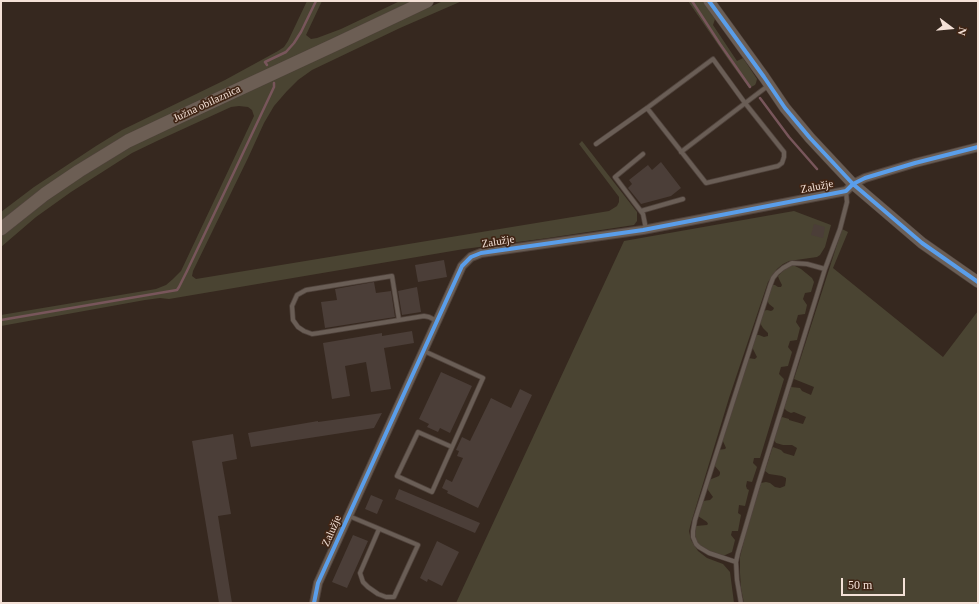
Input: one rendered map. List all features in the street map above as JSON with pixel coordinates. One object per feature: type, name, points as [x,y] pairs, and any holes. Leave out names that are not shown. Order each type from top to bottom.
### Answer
[{"type":"main road","name":"Južna obilaznica","points":[[1,229],[51,190],[128,141],[427,1]]},
{"type":"main road","points":[[709,1],[785,108],[850,188],[922,243],[978,282]]},
{"type":"street","name":"Zalužje","points":[[314,603],[318,583],[462,266],[471,257],[481,253],[646,229],[850,188],[865,178],[915,163],[978,147]]},
{"type":"lane","points":[[596,144],[713,60],[745,104],[784,152],[782,163],[778,166],[706,183],[647,108]]},
{"type":"lane","points":[[681,152],[769,84]]},
{"type":"lane","points":[[643,154],[615,177],[643,214],[646,229]]},
{"type":"lane","points":[[741,603],[736,562],[758,485],[825,269],[840,229],[850,188]]},
{"type":"lane","points":[[641,211],[684,199]]},
{"type":"lane","points":[[736,562],[709,553],[696,544],[693,536],[695,520],[773,278],[783,268],[792,263],[807,264],[825,269]]},
{"type":"lane","points":[[399,320],[392,276],[306,290],[297,295],[292,306],[293,320],[298,327],[312,334],[424,316],[438,321]]},
{"type":"lane","points":[[424,351],[483,378],[432,492],[397,476],[418,432],[452,447]]},
{"type":"lane","points":[[349,516],[380,529],[418,545],[394,597],[386,597],[378,594],[368,587],[363,582],[360,573],[380,529]]},
{"type":"shaded area","points":[[307,1],[322,1],[306,35],[311,39],[341,29],[400,1],[419,1],[232,86],[1,224],[1,212],[34,187],[96,146],[122,130],[225,80],[284,47]]},
{"type":"shaded area","points":[[443,1],[462,1],[400,28],[312,70],[298,80],[287,91],[274,106],[264,123],[193,271],[192,276],[196,279],[609,211],[617,206],[619,197],[579,144],[582,141],[637,212],[637,221],[634,225],[464,249],[169,299],[160,298],[145,300],[1,326],[1,315],[156,289],[166,285],[173,279],[181,271],[254,116],[252,110],[248,107],[231,107],[132,153],[71,192],[36,217],[1,247],[1,236],[30,213],[92,169],[136,144],[250,88]]},
{"type":"shaded area","points":[[688,1],[703,1],[715,19],[713,25],[737,61],[743,58],[757,79],[755,85],[749,88]]},
{"type":"shaded area","points":[[794,211],[831,225],[825,247],[817,257],[789,261],[783,264],[777,269],[768,282],[729,398],[689,531],[691,540],[698,551],[707,558],[723,564],[730,572],[734,603],[456,603],[624,241]]},
{"type":"shaded area","points":[[842,229],[848,232],[833,268],[943,357],[978,311],[978,603],[744,603],[741,588],[740,557],[748,524],[761,483],[770,483],[775,487],[780,488],[785,486],[786,478],[769,474],[765,471],[773,447],[794,456],[797,448],[792,445],[776,443],[774,440],[782,417],[803,424],[806,417],[794,412],[791,413],[784,408],[791,387],[800,388],[802,391],[811,395],[814,387],[794,379]]},
{"type":"shaded area","points":[[791,266],[801,269],[812,278],[814,282],[811,292],[805,293],[803,299],[807,305],[805,314],[798,315],[796,322],[800,328],[797,340],[790,341],[788,347],[792,352],[788,366],[781,367],[779,374],[784,379],[760,458],[754,458],[753,463],[757,467],[752,482],[747,481],[746,486],[749,490],[745,506],[739,505],[738,513],[741,515],[738,531],[732,531],[731,535],[735,540],[732,552],[723,556],[706,551],[695,539],[694,534],[696,526],[708,524],[698,516],[703,501],[710,500],[713,497],[708,490],[709,480],[719,476],[720,474],[714,465],[718,450],[726,448],[722,439],[748,358],[755,359],[757,357],[752,347],[755,335],[764,337],[768,336],[768,333],[760,323],[763,311],[771,311],[774,308],[767,300],[772,285],[781,287],[782,285],[778,276],[787,267]]},
{"type":"building","points":[[661,162],[681,188],[671,196],[641,204],[628,188],[632,184],[629,180],[648,165],[652,170]]},
{"type":"building","points":[[814,224],[825,227],[823,238],[811,235]]},
{"type":"building","points":[[444,260],[447,277],[418,282],[415,265]]},
{"type":"building","points":[[374,282],[376,293],[391,291],[395,317],[325,328],[321,302],[337,300],[335,289]]},
{"type":"building","points":[[417,287],[421,312],[402,315],[398,291]]},
{"type":"building","points":[[412,331],[414,343],[384,348],[391,389],[371,392],[366,362],[345,366],[350,396],[332,399],[323,343],[382,333],[382,336]]},
{"type":"building","points":[[441,372],[472,386],[450,433],[440,428],[438,432],[427,427],[429,424],[419,419]]},
{"type":"building","points":[[520,389],[532,395],[478,508],[447,493],[448,491],[442,488],[446,479],[452,482],[463,458],[457,456],[459,451],[456,450],[462,437],[470,441],[491,398],[511,408]]},
{"type":"building","points":[[382,413],[374,428],[251,447],[248,433],[318,421]]},
{"type":"building","points":[[233,434],[237,459],[222,462],[231,514],[218,516],[232,603],[219,603],[192,441]]},
{"type":"building","points":[[399,489],[480,523],[475,533],[395,499]]},
{"type":"building","points":[[371,495],[383,500],[377,514],[365,509]]},
{"type":"building","points":[[353,535],[368,541],[347,588],[332,582]]},
{"type":"building","points":[[437,541],[459,552],[442,586],[428,579],[427,582],[420,578]]},
{"type":"waterway","points":[[267,65],[265,62],[286,52],[294,43],[316,1]]},
{"type":"waterway","points":[[692,1],[750,87]]},
{"type":"waterway","points":[[1,320],[177,290],[274,87],[274,83]]},
{"type":"waterway","points":[[760,98],[789,137],[817,169]]},
{"type":"cycle path","points":[[709,1],[785,108],[810,138],[853,184],[922,243],[978,282]]},
{"type":"cycle path","points":[[314,603],[318,583],[462,266],[471,257],[481,253],[643,230],[846,191],[853,184],[865,178],[915,163],[978,147]]}]
